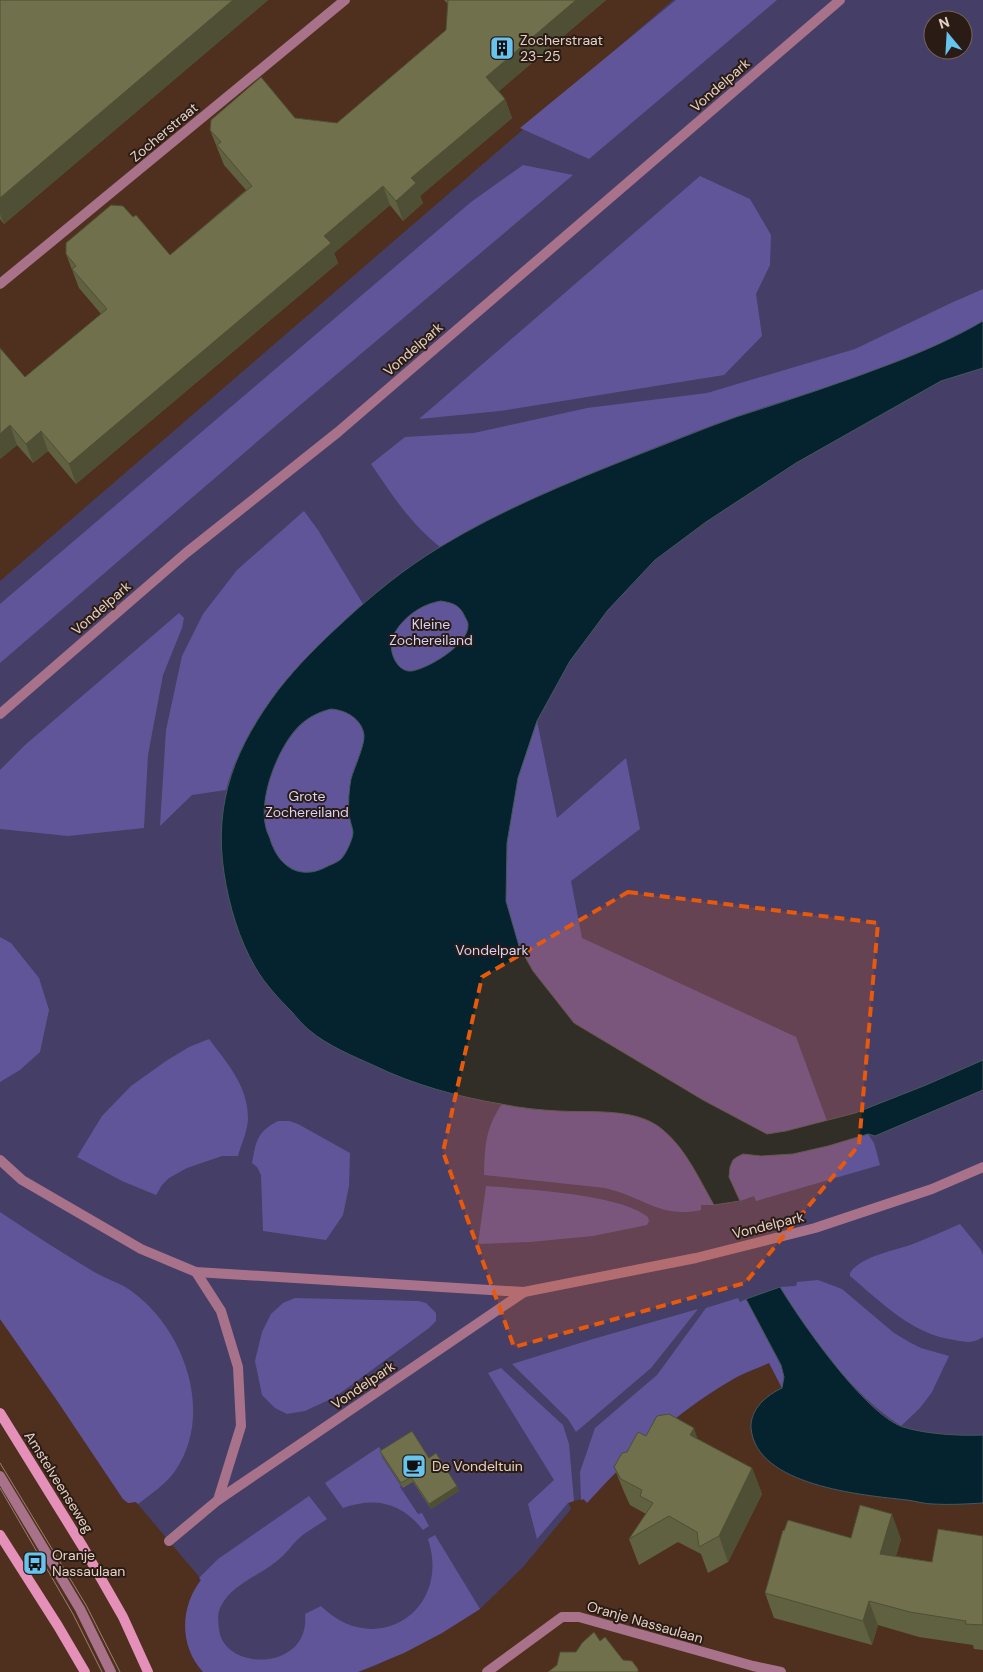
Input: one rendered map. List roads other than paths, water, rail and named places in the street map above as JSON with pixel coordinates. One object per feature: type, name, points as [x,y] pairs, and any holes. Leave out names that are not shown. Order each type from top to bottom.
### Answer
[{"type":"main road","name":"Amstelveenseweg","points":[[0,1412],[83,1547],[123,1617],[148,1672]]},
{"type":"main road","points":[[0,1535],[58,1626],[84,1672]]},
{"type":"street","name":"Zocherstraat","points":[[0,284],[345,0]]},
{"type":"street","name":"Vondelpark","points":[[0,714],[186,553],[338,432],[840,0]]},
{"type":"street","name":"Vondelpark","points":[[0,1160],[22,1180],[141,1249],[196,1272],[524,1292],[696,1258],[815,1228],[932,1189],[983,1167]]},
{"type":"street","points":[[196,1272],[221,1311],[238,1366],[241,1426],[218,1500]]},
{"type":"street","name":"Vondelpark","points":[[169,1541],[218,1500],[524,1292]]},
{"type":"street","points":[[0,1476],[80,1609],[110,1672]]},
{"type":"street","name":"Oranje Nassaulaan","points":[[487,1672],[562,1617],[579,1617],[754,1669],[781,1672]]},
{"type":"water","points":[[983,321],[983,368],[941,381],[796,463],[706,522],[655,560],[608,610],[570,661],[537,721],[518,778],[507,843],[506,901],[519,946],[533,971],[574,1023],[703,1100],[767,1134],[855,1113],[983,1060],[983,1090],[875,1136],[868,1134],[793,1154],[761,1156],[743,1154],[733,1160],[729,1177],[740,1201],[714,1205],[679,1146],[663,1130],[652,1123],[627,1114],[530,1109],[437,1090],[390,1073],[332,1046],[305,1026],[277,997],[263,979],[244,945],[235,922],[229,898],[221,847],[225,798],[231,775],[240,753],[264,710],[286,680],[309,655],[353,613],[402,573],[440,547],[511,509],[585,476],[711,426],[905,358],[939,344]],"holes":[[[441,601],[456,605],[461,610],[468,624],[467,632],[456,647],[438,660],[419,669],[406,671],[394,659],[391,647],[393,636],[401,623],[413,613],[426,605]],[[331,709],[348,713],[357,720],[363,729],[363,745],[350,787],[349,818],[353,835],[347,850],[339,860],[316,871],[300,872],[288,867],[282,861],[266,830],[264,816],[267,788],[283,747],[298,727],[318,713]]]},
{"type":"water","points":[[780,1287],[835,1365],[871,1405],[888,1419],[903,1427],[932,1433],[983,1435],[983,1503],[930,1504],[864,1495],[814,1484],[791,1475],[771,1463],[757,1448],[751,1428],[751,1421],[756,1409],[765,1399],[782,1388],[784,1377],[781,1365],[746,1299]]},
{"type":"tram line","points":[[0,1463],[86,1605],[120,1672]]},
{"type":"tram line","points":[[0,1488],[73,1614],[102,1672]]},
{"type":"place","name":"Zocherstraat 23-25","points":[[502,48]]},
{"type":"place","name":"De Vondeltuin","points":[[414,1466]]},
{"type":"place","name":"Oranje Nassaulaan","points":[[35,1563]]},
{"type":"park label","name":"Kleine Zochereiland","points":[[431,632]]},
{"type":"park label","name":"Grote Zochereiland","points":[[307,804]]}]
